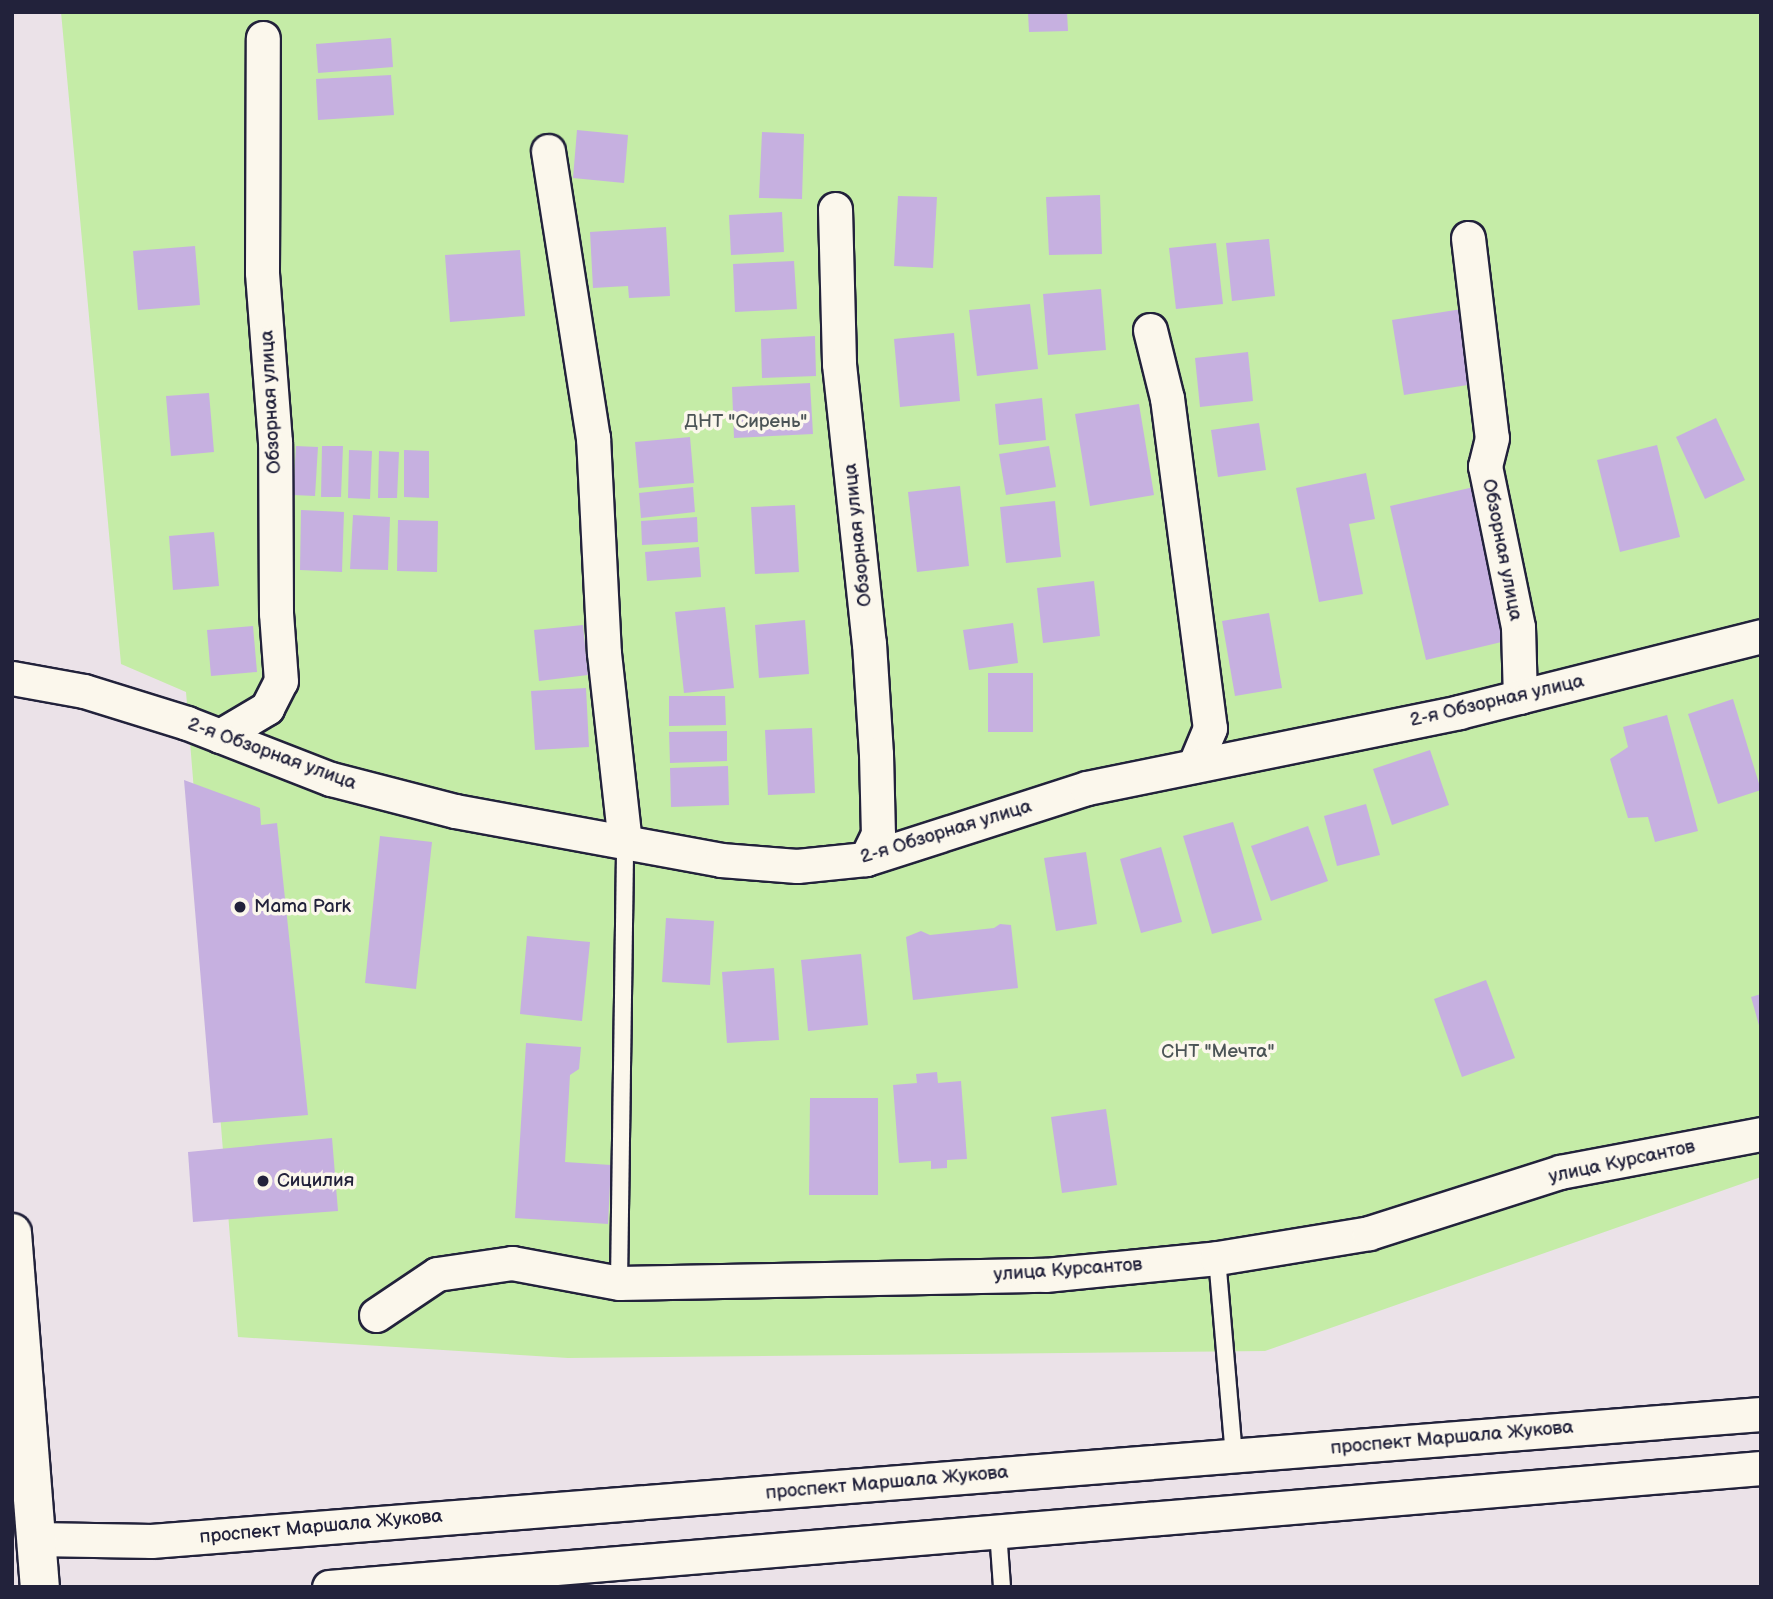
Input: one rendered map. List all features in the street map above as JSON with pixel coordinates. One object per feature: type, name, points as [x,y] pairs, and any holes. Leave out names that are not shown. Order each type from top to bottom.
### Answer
[{"type":"street","name":"Обзорная улица","points":[[220,736],[267,708],[281,681],[276,613],[275,442],[262,272],[263,38]]},
{"type":"street","points":[[548,151],[593,437],[604,653],[625,842]]},
{"type":"street","name":"Обзорная улица","points":[[835,209],[839,364],[869,643],[876,754],[878,834],[866,859]]},
{"type":"street","name":"Обзорная улица","points":[[1468,238],[1492,438],[1485,466],[1518,627],[1520,697]]},
{"type":"street","points":[[1150,330],[1167,398],[1210,728],[1194,766]]},
{"type":"street","name":"2-я Обзорная улица","points":[[12,678],[84,691],[220,736],[343,782],[455,811],[722,860],[797,866],[866,859],[1087,788],[1520,697],[1761,636]]},
{"type":"street","name":"улица Курсантов","points":[[376,1315],[438,1273],[512,1263],[620,1283],[1045,1275],[1217,1258],[1369,1233],[1560,1172],[1761,1134]]},
{"type":"street","points":[[12,1233],[25,1540],[40,1587]]},
{"type":"street","name":"проспект Маршала Жукова","points":[[25,1540],[151,1541],[1761,1414]]},
{"type":"street","points":[[329,1587],[1761,1468]]},
{"type":"lane","points":[[620,1283],[625,842]]},
{"type":"lane","points":[[1217,1258],[1234,1455]]},
{"type":"lane","points":[[999,1531],[1002,1587]]},
{"type":"green space","points":[[61,12],[1761,12],[1761,1177],[1265,1351],[568,1358],[238,1337],[186,692],[121,664]]},
{"type":"building","points":[[1028,12],[1067,12],[1068,31],[1029,32]]},
{"type":"building","points":[[391,38],[393,67],[318,73],[316,44]]},
{"type":"building","points":[[391,75],[394,115],[318,120],[316,79]]},
{"type":"building","points":[[577,130],[628,135],[624,183],[573,178]]},
{"type":"building","points":[[762,132],[804,134],[802,199],[759,198]]},
{"type":"building","points":[[1100,195],[1102,254],[1049,255],[1046,197]]},
{"type":"building","points":[[898,196],[937,197],[933,268],[894,266]]},
{"type":"building","points":[[782,212],[784,252],[731,255],[729,215]]},
{"type":"building","points":[[666,227],[670,296],[629,298],[628,286],[593,288],[590,232]]},
{"type":"building","points":[[1269,239],[1275,296],[1232,301],[1226,243]]},
{"type":"building","points":[[1216,243],[1223,304],[1176,309],[1169,248]]},
{"type":"building","points":[[195,246],[200,305],[138,310],[133,251]]},
{"type":"building","points":[[520,250],[525,316],[450,322],[445,255]]},
{"type":"building","points":[[794,261],[797,309],[735,312],[733,264]]},
{"type":"building","points":[[1101,289],[1106,350],[1048,355],[1043,294]]},
{"type":"building","points":[[1030,304],[1038,369],[977,376],[969,310]]},
{"type":"building","points":[[1462,309],[1474,384],[1404,395],[1392,320]]},
{"type":"building","points":[[954,333],[960,401],[900,407],[894,339]]},
{"type":"building","points":[[815,336],[816,376],[762,378],[761,339]]},
{"type":"building","points":[[1248,352],[1253,401],[1200,407],[1195,358]]},
{"type":"building","points":[[810,383],[813,434],[734,438],[732,387]]},
{"type":"building","points":[[209,393],[214,452],[171,456],[166,396]]},
{"type":"building","points":[[1042,398],[1046,440],[999,445],[995,404]]},
{"type":"building","points":[[1139,404],[1154,495],[1090,506],[1075,414]]},
{"type":"building","points":[[1716,418],[1745,480],[1705,499],[1676,437]]},
{"type":"building","points":[[1259,423],[1266,470],[1218,477],[1211,430]]},
{"type":"building","points":[[690,437],[694,483],[639,488],[635,442]]},
{"type":"building","points":[[1657,445],[1680,537],[1620,552],[1597,460]]},
{"type":"building","points":[[296,446],[318,447],[315,496],[293,495]]},
{"type":"building","points":[[322,446],[343,446],[341,497],[321,497]]},
{"type":"building","points":[[1049,446],[1056,487],[1006,495],[999,454]]},
{"type":"building","points":[[349,450],[372,451],[370,499],[348,498]]},
{"type":"building","points":[[404,450],[429,451],[429,498],[404,497]]},
{"type":"building","points":[[379,451],[399,452],[397,498],[378,498]]},
{"type":"building","points":[[1366,473],[1375,519],[1349,524],[1363,594],[1319,602],[1296,488]]},
{"type":"building","points":[[960,486],[969,566],[917,572],[908,492]]},
{"type":"building","points":[[693,487],[695,512],[641,518],[639,493]]},
{"type":"building","points":[[1474,487],[1510,640],[1426,660],[1390,506]]},
{"type":"building","points":[[1055,501],[1061,557],[1006,563],[1000,507]]},
{"type":"building","points":[[795,505],[799,572],[755,574],[751,507]]},
{"type":"building","points":[[301,510],[344,512],[342,572],[300,570]]},
{"type":"building","points":[[353,515],[390,517],[388,570],[350,569]]},
{"type":"building","points":[[697,517],[698,542],[642,545],[641,521]]},
{"type":"building","points":[[398,520],[438,521],[437,572],[397,571]]},
{"type":"building","points":[[214,532],[219,586],[173,590],[169,536]]},
{"type":"building","points":[[699,547],[701,577],[647,581],[645,552]]},
{"type":"building","points":[[1094,581],[1100,636],[1043,643],[1037,588]]},
{"type":"building","points":[[725,607],[734,688],[684,693],[675,612]]},
{"type":"building","points":[[1269,613],[1282,688],[1235,696],[1222,621]]},
{"type":"building","points":[[805,620],[809,674],[759,678],[755,625]]},
{"type":"building","points":[[1013,623],[1018,663],[969,670],[963,630]]},
{"type":"building","points":[[583,625],[588,675],[539,681],[534,630]]},
{"type":"building","points":[[253,626],[257,672],[211,676],[207,630]]},
{"type":"building","points":[[988,673],[1033,673],[1033,732],[988,732]]},
{"type":"building","points":[[586,688],[589,747],[535,750],[531,691]]},
{"type":"building","points":[[669,696],[725,696],[726,725],[669,726]]},
{"type":"building","points":[[1733,699],[1761,790],[1718,804],[1688,714]]},
{"type":"building","points":[[1667,715],[1698,831],[1655,842],[1648,817],[1628,818],[1610,759],[1628,747],[1623,727]]},
{"type":"building","points":[[812,728],[815,793],[768,795],[765,730]]},
{"type":"building","points":[[727,731],[727,761],[670,763],[669,732]]},
{"type":"building","points":[[1430,750],[1449,805],[1392,825],[1373,769]]},
{"type":"building","points":[[728,766],[729,805],[671,807],[670,768]]},
{"type":"building","name":"Mama Park","points":[[184,780],[260,808],[261,825],[277,823],[308,1115],[213,1123]]},
{"type":"building","points":[[1366,804],[1380,855],[1337,866],[1324,816]]},
{"type":"building","points":[[1233,822],[1262,920],[1212,934],[1183,836]]},
{"type":"building","points":[[1308,826],[1328,881],[1271,901],[1251,846]]},
{"type":"building","points":[[380,836],[432,842],[416,989],[365,983]]},
{"type":"building","points":[[1161,847],[1182,922],[1141,933],[1120,859]]},
{"type":"building","points":[[1086,852],[1097,924],[1056,931],[1044,858]]},
{"type":"building","points":[[666,918],[714,921],[710,985],[662,982]]},
{"type":"building","points":[[1000,924],[1011,925],[1018,988],[913,1000],[906,937],[921,931],[930,935],[994,928]]},
{"type":"building","points":[[527,936],[590,942],[582,1021],[520,1014]]},
{"type":"building","points":[[861,954],[868,1025],[808,1031],[801,960]]},
{"type":"building","points":[[774,968],[779,1040],[727,1043],[722,972]]},
{"type":"building","points":[[1486,980],[1515,1058],[1462,1077],[1434,999]]},
{"type":"building","points":[[1761,994],[1761,1029],[1760,1029],[1751,997]]},
{"type":"building","points":[[526,1043],[581,1047],[579,1069],[570,1075],[565,1162],[611,1165],[608,1224],[515,1218]]},
{"type":"building","points":[[937,1072],[938,1083],[961,1081],[967,1159],[947,1160],[947,1168],[931,1169],[931,1161],[899,1163],[893,1085],[917,1083],[916,1074]]},
{"type":"building","points":[[810,1098],[878,1098],[878,1195],[809,1195]]},
{"type":"building","points":[[1106,1109],[1117,1185],[1062,1193],[1051,1117]]},
{"type":"building","name":"Сицилия","points":[[332,1138],[338,1211],[193,1222],[188,1152]]},
{"type":"place","name":"Mama Park","points":[[240,907]]},
{"type":"place","name":"Сицилия","points":[[263,1181]]},
{"type":"park label","name":"ДНТ \"Сирень\"","points":[[746,422]]},
{"type":"park label","name":"СНТ \"Мечта\"","points":[[1218,1052]]}]
